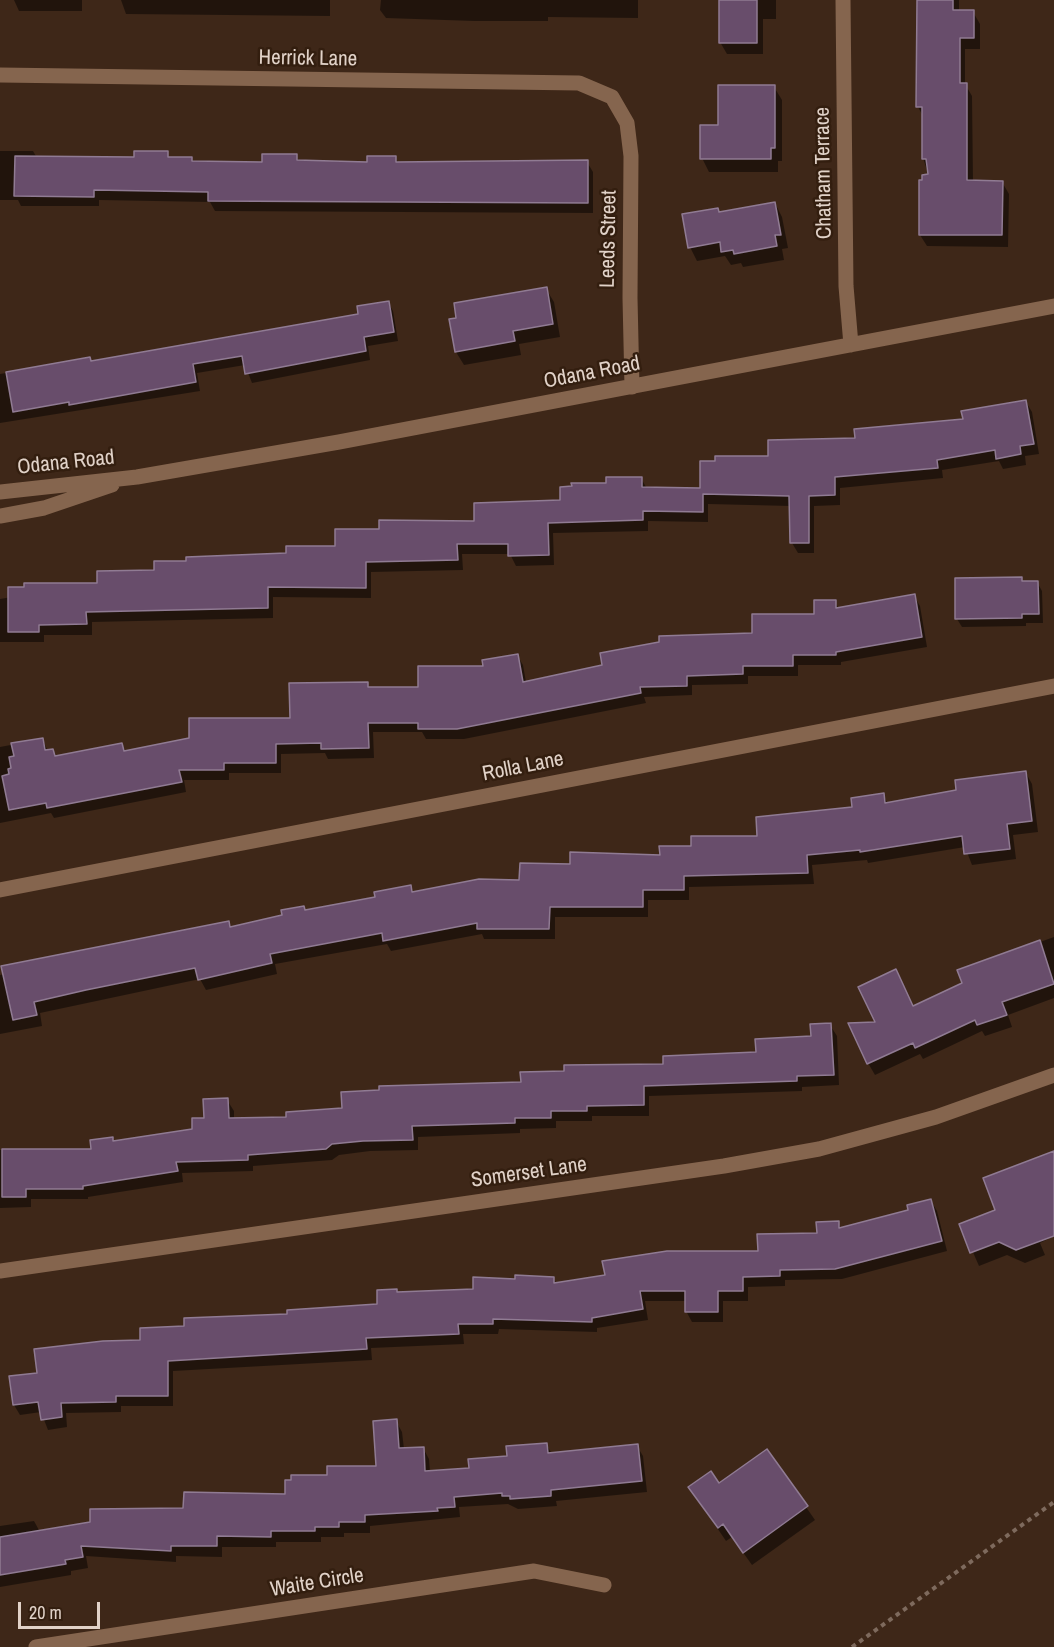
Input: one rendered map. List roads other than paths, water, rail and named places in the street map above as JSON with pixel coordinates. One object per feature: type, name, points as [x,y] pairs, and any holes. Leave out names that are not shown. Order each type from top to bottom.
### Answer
[{"type":"street","name":"Chatham Terrace","points":[[843,0],[846,286],[851,345]]},
{"type":"street","name":"Herrick Lane","points":[[0,75],[579,83],[612,97]]},
{"type":"street","name":"Leeds Street","points":[[612,97],[627,123],[631,156],[632,387]]},
{"type":"street","name":"Odana Road","points":[[0,492],[138,477],[339,442],[1054,306]]},
{"type":"street","name":"Odana Road","points":[[0,516],[44,508],[138,477]]},
{"type":"street","name":"Rolla Lane","points":[[0,890],[1054,686]]},
{"type":"street","name":"Somerset Lane","points":[[0,1271],[724,1166],[819,1149],[936,1117],[1054,1075]]},
{"type":"street","name":"Waite Circle","points":[[36,1647],[534,1571],[604,1585]]}]
